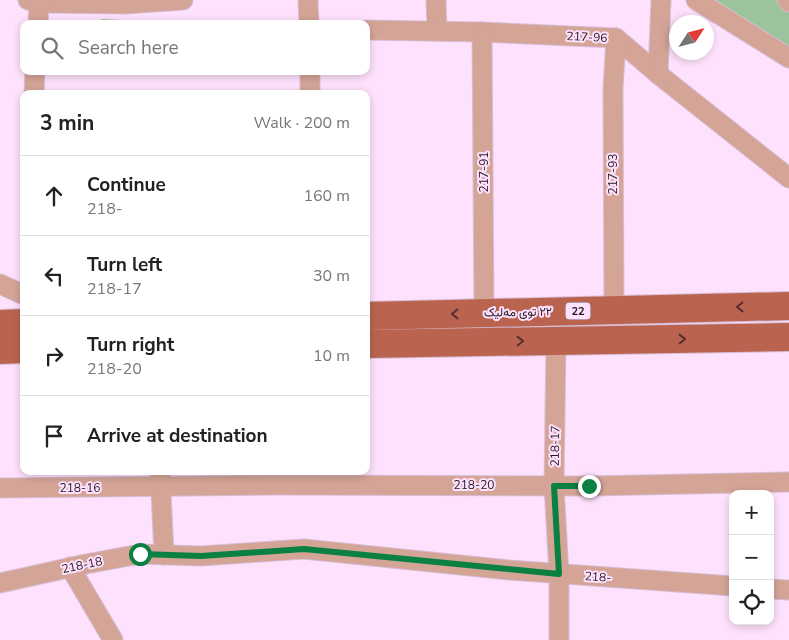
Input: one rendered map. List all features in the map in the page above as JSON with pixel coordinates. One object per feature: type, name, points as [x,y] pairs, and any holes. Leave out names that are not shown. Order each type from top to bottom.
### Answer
[{"type":"main road","name":"٢٢ توی مەلیک","points":[[370,316],[789,306]]},
{"type":"main road","points":[[0,324],[20,323]]},
{"type":"main road","points":[[370,344],[789,337]]},
{"type":"main road","points":[[0,350],[20,349]]},
{"type":"street","points":[[37,20],[34,1],[125,2],[183,0]]},
{"type":"street","points":[[308,0],[309,20]]},
{"type":"street","points":[[436,0],[437,31]]},
{"type":"street","points":[[658,74],[661,0]]},
{"type":"street","points":[[696,0],[789,58]]},
{"type":"street","name":"217-96","points":[[370,30],[482,32],[616,38],[658,74],[789,178]]},
{"type":"street","name":"217-91","points":[[482,32],[484,313]]},
{"type":"street","name":"217-93","points":[[614,310],[613,89],[616,38]]},
{"type":"street","points":[[34,90],[35,75]]},
{"type":"street","points":[[310,75],[310,90]]},
{"type":"street","points":[[0,284],[20,293]]},
{"type":"street","name":"218-17","points":[[556,341],[554,486],[559,574],[559,640]]},
{"type":"street","points":[[160,479],[164,555]]},
{"type":"street","name":"218-20","points":[[160,479],[275,485],[554,486],[789,482]]},
{"type":"street","name":"218-16","points":[[0,488],[160,479]]},
{"type":"street","name":"218-","points":[[164,555],[201,556],[304,549],[559,574],[729,586]]},
{"type":"street","name":"218-18","points":[[0,583],[140,554],[164,555]]},
{"type":"street","points":[[70,567],[113,640]]},
{"type":"street","points":[[774,589],[789,590]]},
{"type":"green space","points":[[705,0],[779,0],[789,11],[789,51]]},
{"type":"route","points":[[140,554],[201,556],[304,549],[559,574],[554,486],[589,486]]}]
